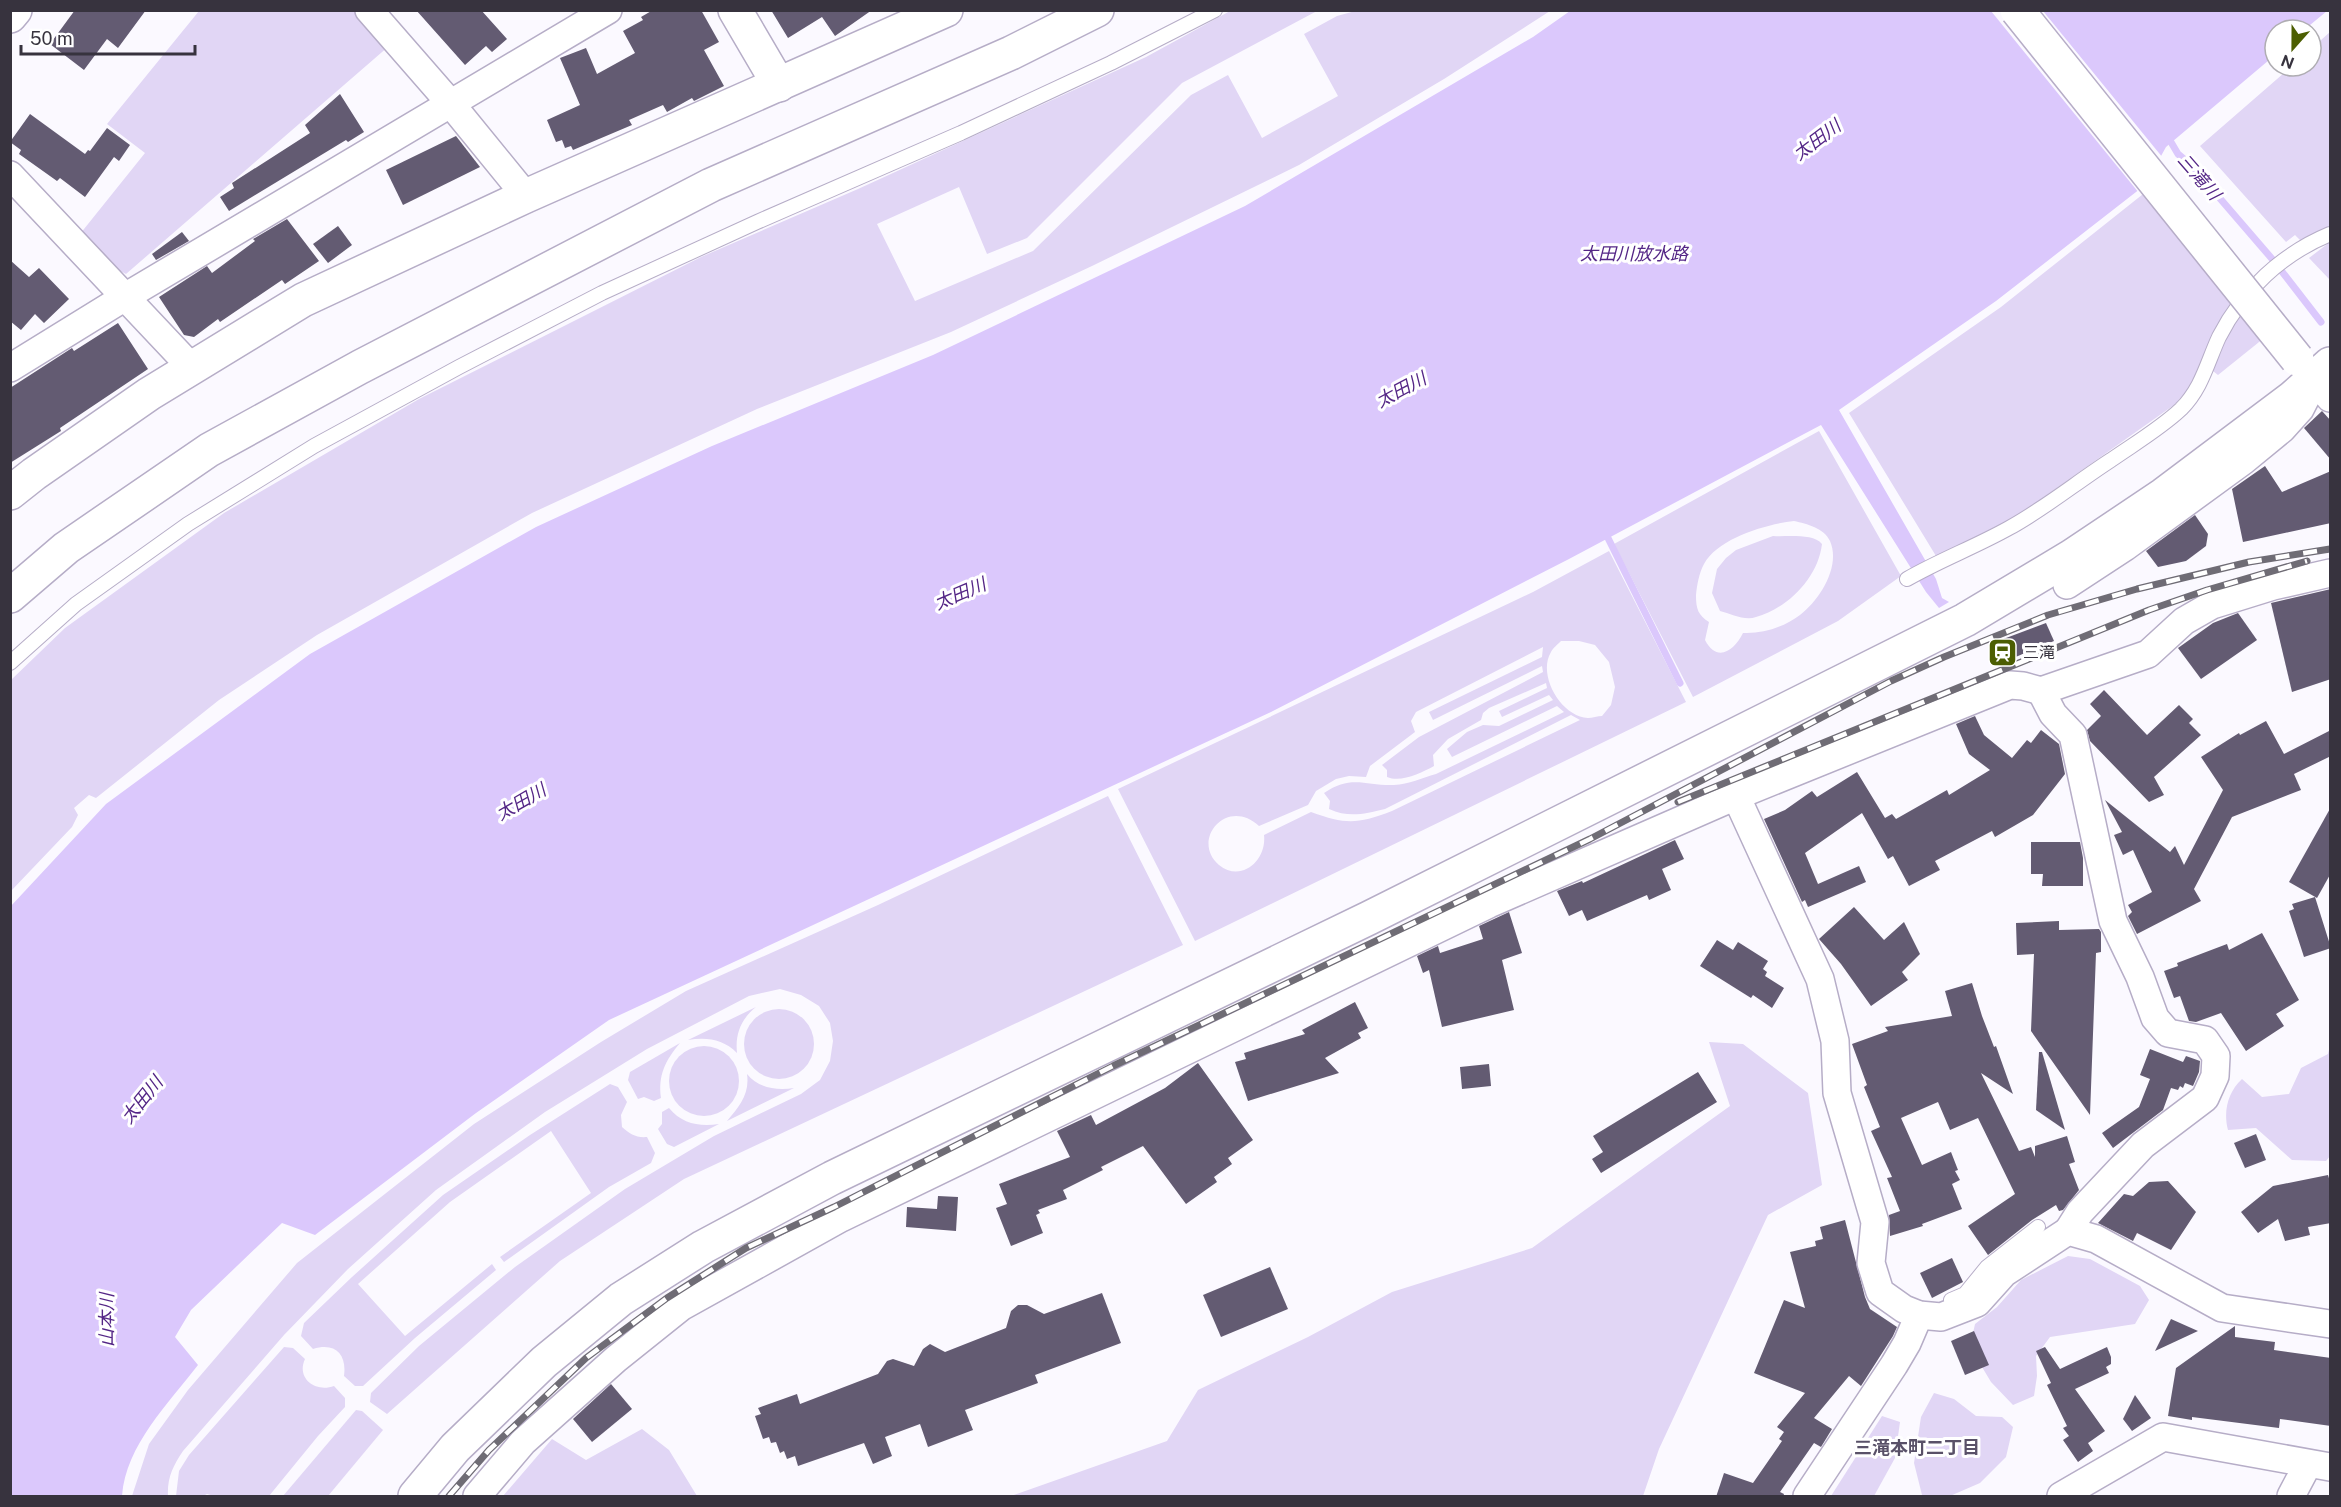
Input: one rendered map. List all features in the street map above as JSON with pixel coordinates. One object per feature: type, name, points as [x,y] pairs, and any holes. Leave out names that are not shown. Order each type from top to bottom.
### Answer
[{"type":"street","points":[[10,16],[15,10]]},
{"type":"street","points":[[369,10],[451,104],[526,196]]},
{"type":"street","points":[[10,368],[125,297],[608,10]]},
{"type":"street","points":[[735,10],[780,85]]},
{"type":"street","points":[[10,493],[140,400],[303,300],[526,196],[946,10]]},
{"type":"street","points":[[10,596],[66,548],[209,450],[360,367],[711,185],[1011,53],[1097,10]]},
{"type":"street","points":[[2017,10],[2318,375]]},
{"type":"street","points":[[10,175],[192,368]]},
{"type":"street","points":[[2067,585],[2134,541],[2282,429],[2300,409],[2318,375]]},
{"type":"street","points":[[415,1497],[455,1448],[544,1362],[621,1299],[703,1247],[832,1178],[1369,918],[1965,620],[2063,561],[2163,495],[2318,375]]},
{"type":"street","points":[[477,1497],[523,1442],[616,1359],[681,1307],[841,1218],[1489,904],[1736,795],[2010,685],[2041,691],[2148,654],[2184,621],[2212,605],[2273,586],[2331,573]]},
{"type":"street","points":[[1736,795],[1820,979],[1835,1041],[1837,1093],[1875,1222],[1871,1263],[1880,1292],[1904,1309],[1919,1315],[1941,1317],[1977,1303],[2004,1273],[2068,1231],[2080,1212],[2144,1145],[2205,1098],[2215,1076],[2216,1056],[2205,1040],[2168,1033],[2155,1018],[2140,977],[2113,921],[2073,735],[2053,714],[2041,691]]},
{"type":"street","points":[[2068,1231],[2096,1239],[2222,1308],[2331,1324]]},
{"type":"street","points":[[1807,1497],[1894,1365],[1919,1315]]},
{"type":"street","points":[[2061,1497],[2163,1437],[2319,1466]]},
{"type":"street","points":[[2291,1497],[2319,1466]]},
{"type":"lane","points":[[10,663],[76,604],[188,524],[314,446],[459,367],[602,293],[961,133],[1111,63],[1215,10]]},
{"type":"lane","points":[[1907,579],[2010,528],[2180,410],[2197,390],[2219,338],[2240,302],[2255,283],[2294,253],[2331,234]]},
{"type":"lane","points":[[1919,1315],[1965,1294],[1987,1267],[2038,1227]]},
{"type":"shaded area","points":[[1359,10],[1550,11],[1444,79],[1299,165],[951,332],[757,409],[532,513],[317,635],[219,700],[96,798],[89,795],[74,808],[78,815],[72,827],[11,891],[11,680],[65,628],[224,513],[419,399],[701,257],[858,189],[1146,57],[1230,11],[1317,11],[1182,83],[1027,238],[987,254],[959,187],[877,224],[915,301],[1033,251],[1191,95],[1228,75],[1262,138],[1338,96],[1304,34],[1337,16]]},
{"type":"shaded area","points":[[199,11],[358,11],[389,46],[126,274],[113,267],[80,234],[145,153],[107,124]]},
{"type":"shaded area","points":[[2330,32],[2330,227],[2301,241],[2295,235],[2286,242],[2200,146],[2278,78],[2323,78],[2323,38]]},
{"type":"shaded area","points":[[2167,175],[2253,281],[2194,383],[2174,405],[2000,528],[1936,556],[1849,413],[2001,307]]},
{"type":"shaded area","points":[[2330,242],[2330,280],[2309,258]]},
{"type":"shaded area","points":[[2259,299],[2279,326],[2218,375],[2213,371],[2229,331]]},
{"type":"shaded area","points":[[1819,431],[1901,576],[1838,621],[1693,697],[1614,544]],"holes":[[[1794,521],[1810,525],[1824,533],[1830,541],[1833,561],[1827,582],[1821,592],[1807,609],[1787,623],[1766,631],[1743,633],[1730,649],[1720,653],[1715,651],[1705,640],[1709,622],[1702,617],[1696,604],[1698,583],[1704,564],[1720,547],[1744,534]]]},
{"type":"shaded area","points":[[1773,536],[1813,538],[1822,544],[1819,557],[1808,580],[1790,599],[1768,613],[1743,618],[1720,611],[1712,593],[1717,569],[1736,550]]},
{"type":"shaded area","points":[[1609,551],[1686,702],[1195,941],[1118,789],[1533,592]],"holes":[[[1561,641],[1579,641],[1595,645],[1609,662],[1615,687],[1611,705],[1602,716],[1588,718],[1578,716],[1561,703],[1549,683],[1547,661],[1552,651]],[[1543,647],[1542,657],[1429,712],[1433,720],[1542,666],[1543,672],[1419,737],[1382,765],[1387,770],[1387,777],[1393,779],[1411,776],[1429,769],[1434,766],[1433,755],[1448,739],[1481,720],[1483,713],[1489,708],[1546,683],[1547,688],[1499,711],[1502,717],[1549,695],[1553,700],[1499,726],[1483,725],[1467,732],[1447,749],[1452,757],[1557,706],[1564,712],[1436,774],[1400,784],[1351,782],[1334,787],[1324,793],[1330,801],[1329,809],[1350,814],[1363,814],[1385,809],[1571,715],[1580,720],[1392,811],[1352,821],[1343,821],[1311,812],[1264,835],[1264,844],[1257,861],[1244,870],[1236,872],[1227,870],[1219,865],[1211,855],[1210,834],[1216,825],[1225,819],[1235,816],[1247,818],[1259,826],[1308,805],[1316,791],[1336,779],[1349,776],[1366,777],[1370,766],[1415,732],[1411,721],[1416,712]]]},
{"type":"shaded area","points":[[1108,796],[1183,945],[684,1179],[560,1261],[387,1414],[370,1402],[371,1393],[419,1346],[515,1267],[625,1189],[714,1136],[801,1094],[820,1080],[830,1061],[833,1041],[830,1023],[819,1006],[801,995],[780,989],[749,996],[647,1049],[545,1112],[436,1190],[348,1269],[284,1335],[183,1451],[171,1472],[168,1496],[132,1496],[149,1444],[188,1390],[297,1263],[474,1124],[601,1042],[686,991],[878,905]]},
{"type":"shaded area","points":[[756,1007],[740,1027],[737,1053],[732,1048],[714,1040],[688,1040]]},
{"type":"shaded area","points":[[779,1009],[792,1012],[804,1019],[811,1031],[814,1044],[811,1057],[804,1069],[792,1076],[779,1079],[766,1076],[754,1069],[747,1057],[744,1044],[747,1031],[754,1019],[766,1012]]},
{"type":"shaded area","points":[[1709,1042],[1743,1044],[1808,1093],[1822,1185],[1768,1215],[1659,1449],[1643,1496],[1011,1496],[1167,1441],[1198,1390],[1308,1337],[1392,1292],[1532,1248],[1730,1106]]},
{"type":"shaded area","points":[[680,1043],[664,1069],[661,1098],[654,1101],[644,1097],[638,1099],[628,1080],[630,1072]]},
{"type":"shaded area","points":[[2330,1045],[2330,1156],[2326,1161],[2292,1160],[2256,1128],[2228,1130],[2226,1116],[2228,1102],[2233,1090],[2242,1079],[2262,1097],[2289,1094],[2301,1068],[2328,1054]]},
{"type":"shaded area","points":[[704,1046],[717,1049],[729,1056],[736,1068],[739,1081],[736,1094],[729,1106],[717,1113],[704,1116],[691,1113],[679,1106],[672,1094],[669,1081],[672,1068],[679,1056],[691,1049]]},
{"type":"shaded area","points":[[747,1074],[757,1083],[768,1087],[794,1088],[727,1121],[745,1094]]},
{"type":"shaded area","points":[[610,1084],[618,1087],[627,1102],[621,1115],[622,1127],[633,1135],[647,1137],[655,1153],[651,1163],[609,1187],[504,1262],[500,1257],[591,1193],[551,1131],[450,1202],[358,1284],[405,1336],[492,1264],[496,1270],[415,1338],[363,1386],[355,1386],[344,1376],[344,1362],[338,1352],[328,1347],[313,1349],[301,1336],[304,1323],[443,1195],[530,1135]]},
{"type":"shaded area","points":[[669,1108],[680,1118],[692,1123],[719,1124],[674,1147],[667,1144],[658,1129],[662,1124],[662,1112]]},
{"type":"shaded area","points":[[2068,1256],[2090,1259],[2140,1286],[2149,1300],[2135,1324],[2050,1337],[2036,1356],[2037,1376],[2034,1396],[2013,1405],[1991,1382],[1970,1347],[1975,1324],[1997,1307],[2021,1280]]},
{"type":"shaded area","points":[[284,1347],[293,1348],[305,1359],[303,1372],[309,1382],[320,1387],[334,1386],[345,1398],[345,1407],[269,1496],[207,1494],[176,1496],[179,1471],[189,1455]]},
{"type":"shaded area","points":[[1934,1393],[1954,1399],[1976,1416],[2002,1417],[2013,1427],[2006,1457],[1980,1483],[1950,1496],[1922,1495],[1914,1463],[1921,1417]]},
{"type":"shaded area","points":[[356,1410],[362,1411],[383,1430],[328,1496],[283,1496]]},
{"type":"shaded area","points":[[1882,1416],[1900,1422],[1895,1458],[1874,1496],[1831,1496]]},
{"type":"shaded area","points":[[642,1429],[669,1450],[697,1496],[503,1496],[552,1439],[586,1460]]},
{"type":"water","name":"太田川放水路","points":[[1570,11],[2327,11],[2319,18],[2263,18],[2263,65],[2166,147],[2145,185],[1996,301],[1839,410],[1936,579],[1942,598],[1949,602],[1939,608],[1926,592],[1821,425],[1569,559],[1271,712],[609,1020],[476,1113],[315,1235],[282,1223],[191,1310],[175,1337],[198,1365],[140,1442],[125,1477],[122,1496],[11,1496],[10,907],[106,804],[310,654],[536,527],[712,446],[933,355],[1245,206],[1533,37]]},
{"type":"pier","points":[[1991,11],[2043,11],[2163,158],[2147,187],[2139,193]]},
{"type":"building","points":[[75,10],[146,10],[118,48],[107,39],[84,70],[50,44]]},
{"type":"building","points":[[416,10],[481,10],[507,39],[492,52],[486,46],[465,65]]},
{"type":"building","points":[[653,10],[701,10],[719,42],[704,50],[724,86],[694,101],[692,98],[667,112],[663,105],[629,120],[632,125],[573,150],[571,146],[565,148],[562,140],[556,142],[547,120],[580,105],[560,58],[586,48],[597,74],[635,53],[623,31],[643,20],[641,17]]},
{"type":"building","points":[[771,10],[872,10],[835,36],[822,17],[788,38]]},
{"type":"building","points":[[340,94],[364,132],[348,142],[346,140],[229,211],[220,197],[234,188],[232,183],[310,133],[305,125]]},
{"type":"building","points":[[30,114],[85,154],[88,150],[90,151],[107,128],[130,145],[119,161],[114,157],[85,197],[60,178],[57,181],[19,154],[21,150],[10,142]]},
{"type":"building","points":[[456,136],[480,167],[403,205],[386,170]]},
{"type":"building","points":[[287,219],[319,261],[285,284],[282,280],[220,322],[218,319],[194,337],[184,335],[159,297],[207,266],[212,273],[255,241],[253,239]]},
{"type":"building","points":[[338,226],[352,245],[328,263],[313,244]]},
{"type":"building","points":[[182,232],[189,241],[156,260],[152,254]]},
{"type":"building","points":[[10,260],[29,277],[39,268],[69,299],[44,323],[35,314],[21,330],[10,321]]},
{"type":"building","points":[[118,323],[148,369],[60,428],[61,431],[10,463],[10,388],[72,348],[74,351]]},
{"type":"building","points":[[2322,411],[2331,421],[2331,460],[2304,428]]},
{"type":"building","points":[[2265,466],[2282,492],[2331,471],[2331,523],[2243,542],[2232,489]]},
{"type":"building","points":[[2195,515],[2208,534],[2206,546],[2186,561],[2158,567],[2146,551]]},
{"type":"building","points":[[2331,589],[2331,679],[2292,692],[2271,603]]},
{"type":"building","points":[[2238,613],[2257,640],[2201,679],[2178,648],[2213,623]]},
{"type":"building","points":[[2046,623],[2054,641],[1999,664],[1990,644]]},
{"type":"building","points":[[2104,690],[2147,735],[2179,705],[2193,719],[2189,723],[2201,735],[2154,777],[2164,795],[2149,802],[2090,741],[2087,730],[2101,716],[2090,704]]},
{"type":"building","points":[[1975,716],[1984,735],[2012,758],[2027,740],[2031,743],[2041,730],[2059,744],[2065,774],[2033,815],[1995,837],[1992,831],[1935,861],[1940,870],[1909,886],[1893,856],[1888,859],[1862,813],[1805,853],[1818,884],[1859,866],[1866,882],[1808,907],[1805,900],[1802,902],[1764,819],[1785,810],[1812,791],[1817,797],[1857,772],[1885,818],[1892,814],[1896,819],[1947,790],[1949,795],[1990,770],[1969,754],[1956,724]]},
{"type":"building","points":[[2266,721],[2284,754],[2331,730],[2331,756],[2294,774],[2301,790],[2232,817],[2194,889],[2201,901],[2137,934],[2128,916],[2132,912],[2128,905],[2152,892],[2133,850],[2123,855],[2114,835],[2122,832],[2105,800],[2170,852],[2175,846],[2184,865],[2223,790],[2201,757],[2239,733],[2240,735]]},
{"type":"building","points":[[2331,807],[2331,873],[2317,898],[2289,882]]},
{"type":"building","points":[[1675,840],[1684,859],[1662,869],[1671,890],[1649,900],[1647,895],[1587,921],[1582,910],[1569,916],[1557,891],[1582,881],[1583,883]]},
{"type":"building","points":[[2031,842],[2080,842],[2083,858],[2083,886],[2042,886],[2043,874],[2031,874]]},
{"type":"building","points":[[2315,897],[2331,948],[2304,957],[2289,911],[2294,909],[2292,904]]},
{"type":"building","points":[[1854,907],[1884,940],[1904,922],[1920,954],[1902,972],[1908,980],[1871,1006],[1841,964],[1819,939]]},
{"type":"building","points":[[1509,912],[1522,953],[1502,960],[1514,1010],[1442,1027],[1429,970],[1423,973],[1417,956],[1438,946],[1440,953],[1483,939],[1479,926]]},
{"type":"building","points":[[2059,921],[2059,930],[2099,929],[2101,932],[2101,952],[2096,953],[2090,1115],[2031,1031],[2034,954],[2017,955],[2016,923]]},
{"type":"building","points":[[2262,933],[2299,1000],[2276,1014],[2284,1026],[2246,1051],[2221,1013],[2196,1022],[2189,1021],[2180,996],[2174,998],[2164,971],[2178,966],[2177,963],[2227,944],[2229,950]]},
{"type":"building","points":[[1717,940],[1733,950],[1738,942],[1768,961],[1763,969],[1767,972],[1765,976],[1784,988],[1772,1008],[1753,995],[1751,998],[1700,966]]},
{"type":"building","points":[[1972,983],[1982,1016],[1994,1047],[1996,1046],[2013,1094],[1981,1073],[2019,1151],[2031,1147],[2035,1157],[2035,1146],[2067,1136],[2075,1162],[2069,1164],[2079,1190],[2063,1210],[2059,1211],[2056,1205],[2032,1220],[1988,1255],[1968,1226],[2015,1194],[1978,1118],[1950,1130],[1938,1102],[1901,1118],[1922,1165],[1951,1152],[1958,1170],[1955,1171],[1960,1180],[1952,1184],[1962,1209],[1922,1224],[1923,1226],[1890,1236],[1889,1215],[1900,1211],[1887,1178],[1892,1177],[1871,1131],[1880,1127],[1864,1087],[1867,1085],[1852,1044],[1888,1031],[1885,1027],[1952,1016],[1945,991]]},
{"type":"building","points":[[1355,1002],[1368,1028],[1358,1033],[1361,1038],[1325,1058],[1339,1073],[1248,1101],[1235,1062],[1246,1059],[1244,1053],[1305,1034],[1302,1030]]},
{"type":"building","points":[[2150,1049],[2183,1062],[2186,1056],[2200,1061],[2199,1072],[2193,1086],[2185,1083],[2183,1088],[2180,1086],[2178,1090],[2171,1088],[2163,1110],[2113,1148],[2102,1133],[2139,1107],[2150,1079],[2140,1075]]},
{"type":"building","points":[[2039,1052],[2042,1052],[2065,1130],[2036,1110]]},
{"type":"building","points":[[1198,1063],[1253,1140],[1228,1158],[1232,1164],[1214,1177],[1217,1182],[1186,1204],[1143,1146],[1101,1167],[1103,1170],[1063,1190],[1067,1199],[1038,1210],[1040,1213],[1036,1215],[1043,1233],[1011,1246],[996,1208],[1007,1204],[999,1184],[1070,1157],[1057,1131],[1091,1115],[1096,1125],[1165,1088]]},
{"type":"building","points":[[1489,1064],[1491,1086],[1462,1089],[1460,1067]]},
{"type":"building","points":[[1698,1072],[1717,1102],[1601,1173],[1592,1159],[1603,1152],[1593,1136]]},
{"type":"building","points":[[2256,1134],[2266,1160],[2245,1168],[2234,1143]]},
{"type":"building","points":[[2328,1175],[2331,1185],[2331,1223],[2308,1227],[2310,1235],[2285,1241],[2278,1219],[2258,1233],[2241,1212],[2273,1186]]},
{"type":"building","points":[[2168,1181],[2196,1212],[2171,1250],[2137,1233],[2133,1241],[2098,1223],[2124,1194],[2133,1196],[2149,1182]]},
{"type":"building","points":[[938,1196],[958,1197],[956,1231],[906,1227],[907,1207],[937,1209]]},
{"type":"building","points":[[1845,1220],[1865,1297],[1870,1309],[1897,1327],[1893,1336],[1861,1386],[1849,1376],[1814,1418],[1832,1429],[1821,1447],[1814,1443],[1780,1492],[1784,1494],[1783,1497],[1716,1497],[1724,1473],[1753,1483],[1782,1441],[1779,1439],[1784,1432],[1777,1427],[1805,1393],[1754,1373],[1784,1300],[1805,1308],[1790,1252],[1816,1246],[1815,1241],[1823,1239],[1820,1227]]},
{"type":"building","points":[[1952,1258],[1963,1282],[1932,1298],[1920,1273]]},
{"type":"building","points":[[1270,1267],[1288,1309],[1221,1337],[1203,1295]]},
{"type":"building","points":[[1102,1293],[1121,1343],[1035,1375],[1038,1383],[965,1410],[973,1430],[928,1447],[920,1424],[885,1437],[892,1456],[873,1464],[864,1443],[798,1466],[795,1456],[787,1459],[784,1451],[780,1453],[776,1442],[771,1443],[769,1437],[763,1439],[755,1416],[761,1414],[758,1408],[797,1394],[800,1404],[878,1374],[887,1361],[893,1359],[914,1366],[923,1349],[930,1344],[945,1352],[1006,1328],[1011,1311],[1018,1305],[1027,1305],[1044,1314]]},
{"type":"building","points":[[2171,1319],[2198,1331],[2155,1351]]},
{"type":"building","points":[[2235,1326],[2235,1337],[2275,1342],[2274,1350],[2331,1358],[2331,1426],[2280,1419],[2279,1428],[2168,1416],[2176,1368]]},
{"type":"building","points":[[1974,1331],[1989,1365],[1965,1375],[1951,1341]]},
{"type":"building","points":[[2045,1347],[2060,1369],[2107,1347],[2111,1357],[2111,1364],[2106,1367],[2109,1373],[2075,1389],[2105,1431],[2088,1443],[2093,1451],[2078,1462],[2063,1440],[2069,1436],[2063,1428],[2067,1426],[2047,1385],[2051,1383],[2036,1351]]},
{"type":"building","points":[[611,1384],[632,1409],[592,1442],[573,1419]]},
{"type":"building","points":[[2135,1395],[2151,1418],[2132,1431],[2123,1419]]},
{"type":"waterway","name":"三滝川","points":[[2168,137],[2178,154],[2192,166],[2273,260],[2321,322]]},
{"type":"waterway","points":[[1605,532],[1680,683]]},
{"type":"railway","points":[[449,1496],[489,1450],[586,1358],[667,1298],[746,1248],[834,1207],[1113,1066],[1590,839],[1891,681],[1944,657],[2048,615],[2137,589],[2249,562],[2330,549]]},
{"type":"railway","points":[[1678,802],[2149,610],[2207,590],[2307,561]]},
{"type":"place","name":"三滝","points":[[2002,652]]},
{"type":"district","name":"三滝本町二丁目","points":[[1917,1448]]},
{"type":"water label","name":"太田川","points":[[1817,140]]},
{"type":"water label","name":"太田川","points":[[1401,390]]},
{"type":"water label","name":"太田川","points":[[960,594]]},
{"type":"water label","name":"太田川","points":[[521,802]]},
{"type":"water label","name":"太田川","points":[[142,1100]]},
{"type":"water label","name":"山本川","points":[[107,1320]]}]
